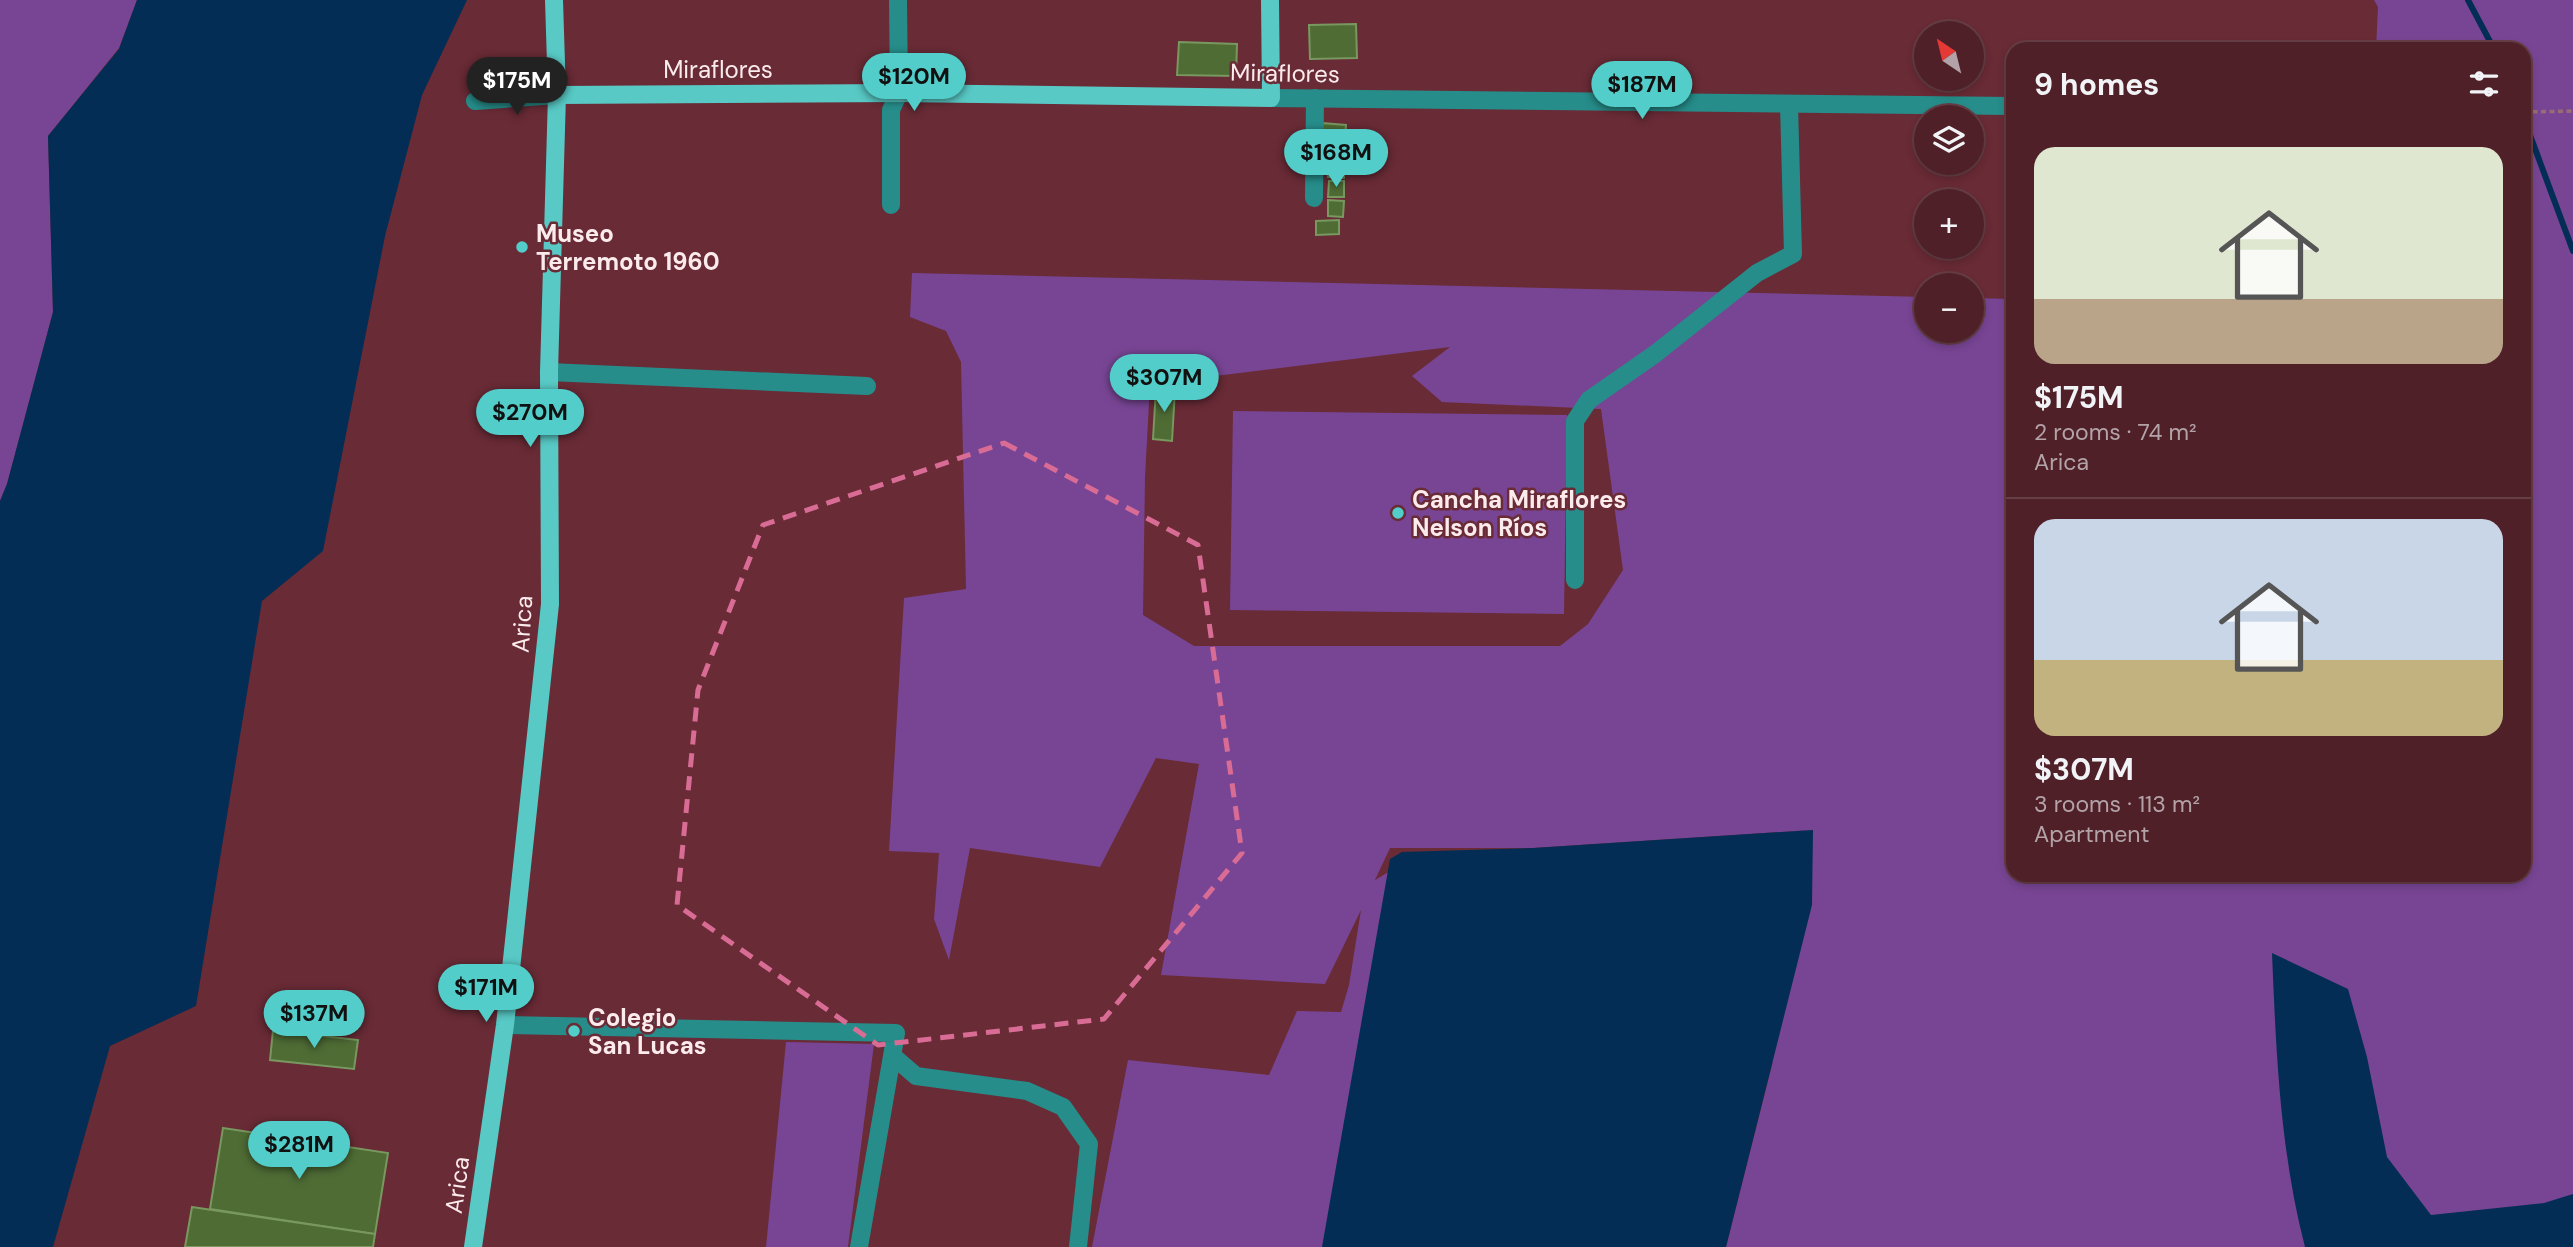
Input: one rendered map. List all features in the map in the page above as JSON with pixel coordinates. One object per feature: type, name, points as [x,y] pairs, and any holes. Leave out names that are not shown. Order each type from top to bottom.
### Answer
[{"type":"main road","name":"Arica","points":[[473,1247],[505,1025],[550,604],[549,372],[557,94],[554,0]]},
{"type":"main road","points":[[1270,0],[1271,98]]},
{"type":"main road","name":"Miraflores","points":[[557,94],[899,93],[1271,98]]},
{"type":"street","points":[[891,205],[891,110],[899,93],[898,0]]},
{"type":"street","points":[[475,101],[557,94]]},
{"type":"street","name":"Miraflores","points":[[1271,98],[2006,106]]},
{"type":"street","points":[[1314,198],[1315,98]]},
{"type":"street","points":[[1575,580],[1575,421],[1589,400],[1655,354],[1757,273],[1793,254],[1789,104]]},
{"type":"street","points":[[549,372],[867,386]]},
{"type":"street","points":[[505,1025],[896,1033],[894,1057],[859,1247]]},
{"type":"street","points":[[894,1057],[916,1076],[1027,1091],[1063,1107],[1089,1144],[1078,1247]]},
{"type":"path","points":[[2531,112],[2573,111]]},
{"type":"highlighted area","points":[[1004,443],[1198,545],[1242,853],[1104,1019],[878,1045],[677,905],[698,690],[763,525]]},
{"type":"shaded area","points":[[0,0],[137,0],[119,48],[48,136],[53,312],[7,484],[0,501]]},
{"type":"shaded area","points":[[2374,0],[2573,0],[2573,1247],[1726,1247],[1773,1061],[1688,1247],[1092,1247],[1128,1060],[1269,1075],[1297,1011],[1341,1012],[1349,985],[1361,910],[1325,984],[1161,975],[1199,764],[1156,758],[1100,867],[970,848],[949,960],[934,919],[939,853],[889,851],[904,598],[966,589],[961,362],[946,331],[910,317],[912,273],[1914,297],[1914,343],[1984,343],[1984,298],[2006,299],[2006,882],[2531,882],[2531,42],[2376,42],[2378,7]],"holes":[[[1450,347],[1412,376],[1442,402],[1601,409],[1623,570],[1588,624],[1560,646],[1194,646],[1143,615],[1145,477],[1150,384]],[[1811,830],[1399,866],[1375,880],[1390,848],[1533,848]]]},
{"type":"shaded area","name":"Cancha Miraflores Nelson Ríos","points":[[1233,411],[1567,415],[1564,614],[1230,610]]},
{"type":"shaded area","points":[[786,1042],[874,1044],[848,1247],[766,1247]]},
{"type":"water","points":[[137,0],[467,0],[422,95],[385,236],[323,551],[262,601],[196,1006],[110,1046],[53,1247],[0,1247],[0,501],[7,484],[53,312],[48,136],[119,49]]},
{"type":"water","points":[[1813,830],[1812,905],[1726,1247],[1322,1247],[1390,859],[1402,852],[1533,848]]},
{"type":"water","points":[[2272,953],[2348,989],[2367,1057],[2387,1157],[2431,1215],[2544,1203],[2573,1194],[2573,1247],[2305,1247],[2285,1138]]},
{"type":"building","points":[[1356,24],[1357,58],[1310,59],[1309,25]]},
{"type":"building","points":[[1179,42],[1237,44],[1236,76],[1177,75]]},
{"type":"building","points":[[1322,123],[1346,125],[1345,138],[1321,136]]},
{"type":"building","points":[[1328,143],[1344,143],[1343,159],[1328,158]]},
{"type":"building","points":[[1329,162],[1345,162],[1344,178],[1328,177]]},
{"type":"building","points":[[1329,181],[1344,181],[1344,197],[1328,197]]},
{"type":"building","points":[[1328,200],[1344,201],[1343,217],[1328,216]]},
{"type":"building","points":[[1339,220],[1339,234],[1316,235],[1316,221]]},
{"type":"building","points":[[1156,388],[1175,390],[1172,441],[1153,439]]},
{"type":"building","points":[[273,1030],[358,1040],[354,1069],[270,1060]]},
{"type":"building","points":[[223,1128],[388,1153],[375,1234],[210,1209]]},
{"type":"building","points":[[192,1207],[375,1234],[373,1247],[185,1247]]},
{"type":"waterway","points":[[2468,0],[2490,42]]},
{"type":"waterway","points":[[2531,138],[2573,251]]},
{"type":"place","name":"Museo Terremoto 1960","points":[[522,247]]},
{"type":"place","name":"Cancha Miraflores Nelson Ríos","points":[[1398,513]]},
{"type":"place","name":"Colegio San Lucas","points":[[574,1031]]}]
